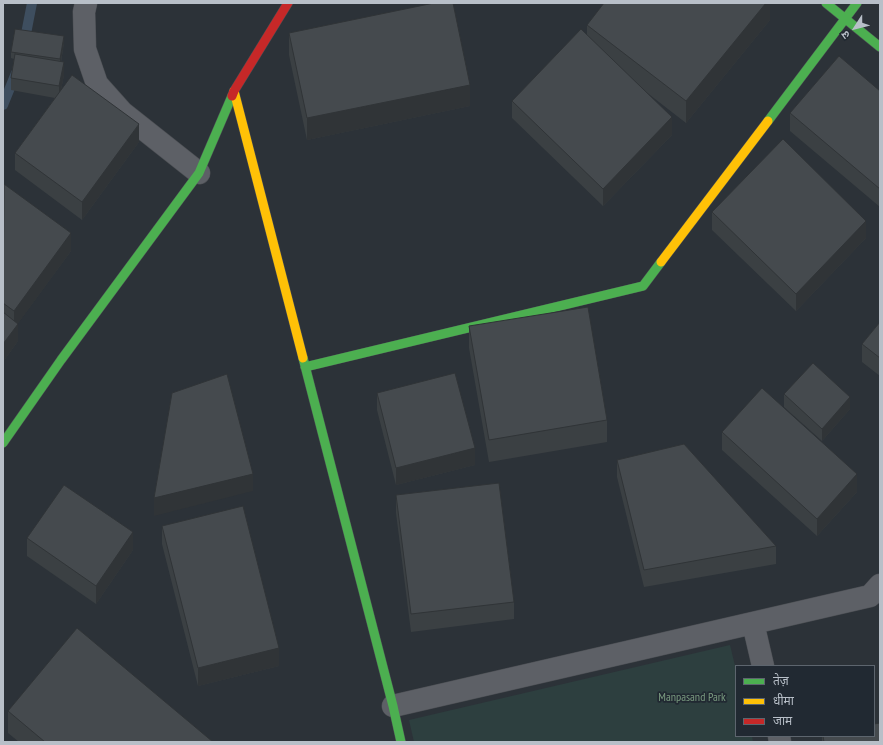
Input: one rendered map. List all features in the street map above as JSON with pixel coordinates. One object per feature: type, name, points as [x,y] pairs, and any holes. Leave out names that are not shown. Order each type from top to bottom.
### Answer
[{"type":"street","points":[[86,3],[84,12],[85,49],[97,84],[122,112],[199,172]]},
{"type":"street","points":[[3,443],[61,360],[199,172],[234,91],[288,3]]},
{"type":"street","points":[[826,3],[880,47]]},
{"type":"street","points":[[305,367],[643,286],[857,3]]},
{"type":"street","points":[[234,91],[401,742]]},
{"type":"street","points":[[393,706],[870,596],[880,585]]},
{"type":"street","points":[[753,623],[763,665]]},
{"type":"green space","name":"Manpasand Park","points":[[730,645],[735,666],[735,737],[752,737],[753,742],[414,742],[409,720]]},
{"type":"building","points":[[434,3],[453,3],[470,85],[307,118],[289,33]]},
{"type":"building","points":[[604,3],[766,3],[686,101],[587,25]]},
{"type":"building","points":[[15,29],[64,36],[60,59],[11,52]]},
{"type":"building","points":[[581,29],[672,117],[603,189],[512,101]]},
{"type":"building","points":[[15,54],[64,62],[59,86],[11,78]]},
{"type":"building","points":[[839,56],[880,91],[880,189],[790,113]]},
{"type":"building","points":[[72,75],[139,124],[82,202],[15,153]]},
{"type":"building","points":[[783,139],[866,221],[796,294],[712,212]]},
{"type":"building","points":[[4,184],[71,233],[14,311],[3,303]]},
{"type":"building","points":[[588,307],[607,420],[489,440],[469,326]]},
{"type":"building","points":[[3,312],[18,324],[3,344]]},
{"type":"building","points":[[880,322],[880,358],[862,344]]},
{"type":"building","points":[[813,363],[850,397],[822,429],[784,394]]},
{"type":"building","points":[[455,373],[475,448],[396,468],[377,393]]},
{"type":"building","points":[[227,374],[253,474],[154,498],[172,393]]},
{"type":"building","points":[[762,388],[857,474],[817,519],[722,432]]},
{"type":"building","points":[[684,444],[776,546],[644,570],[617,460]]},
{"type":"building","points":[[499,483],[514,602],[411,614],[396,495]]},
{"type":"building","points":[[64,485],[133,532],[96,586],[27,538]]},
{"type":"building","points":[[243,506],[279,648],[198,668],[162,526]]},
{"type":"building","points":[[77,628],[213,742],[45,742],[8,711]]},
{"type":"building","points":[[880,723],[880,742],[824,742],[823,737],[875,737],[875,724]]},
{"type":"waterway","points":[[24,44],[32,3]]},
{"type":"waterway","points":[[3,105],[16,73]]},
{"type":"traffic: fast","points":[[826,3],[880,47]]},
{"type":"traffic: fast","points":[[768,121],[857,3]]},
{"type":"traffic: fast","points":[[3,443],[61,360],[199,173],[232,96]]},
{"type":"traffic: fast","points":[[305,367],[643,286],[661,262]]},
{"type":"traffic: fast","points":[[303,358],[401,742]]},
{"type":"traffic: slow","points":[[234,91],[303,358]]},
{"type":"traffic: slow","points":[[661,262],[768,121]]},
{"type":"traffic: jam","points":[[232,96],[288,3]]}]
